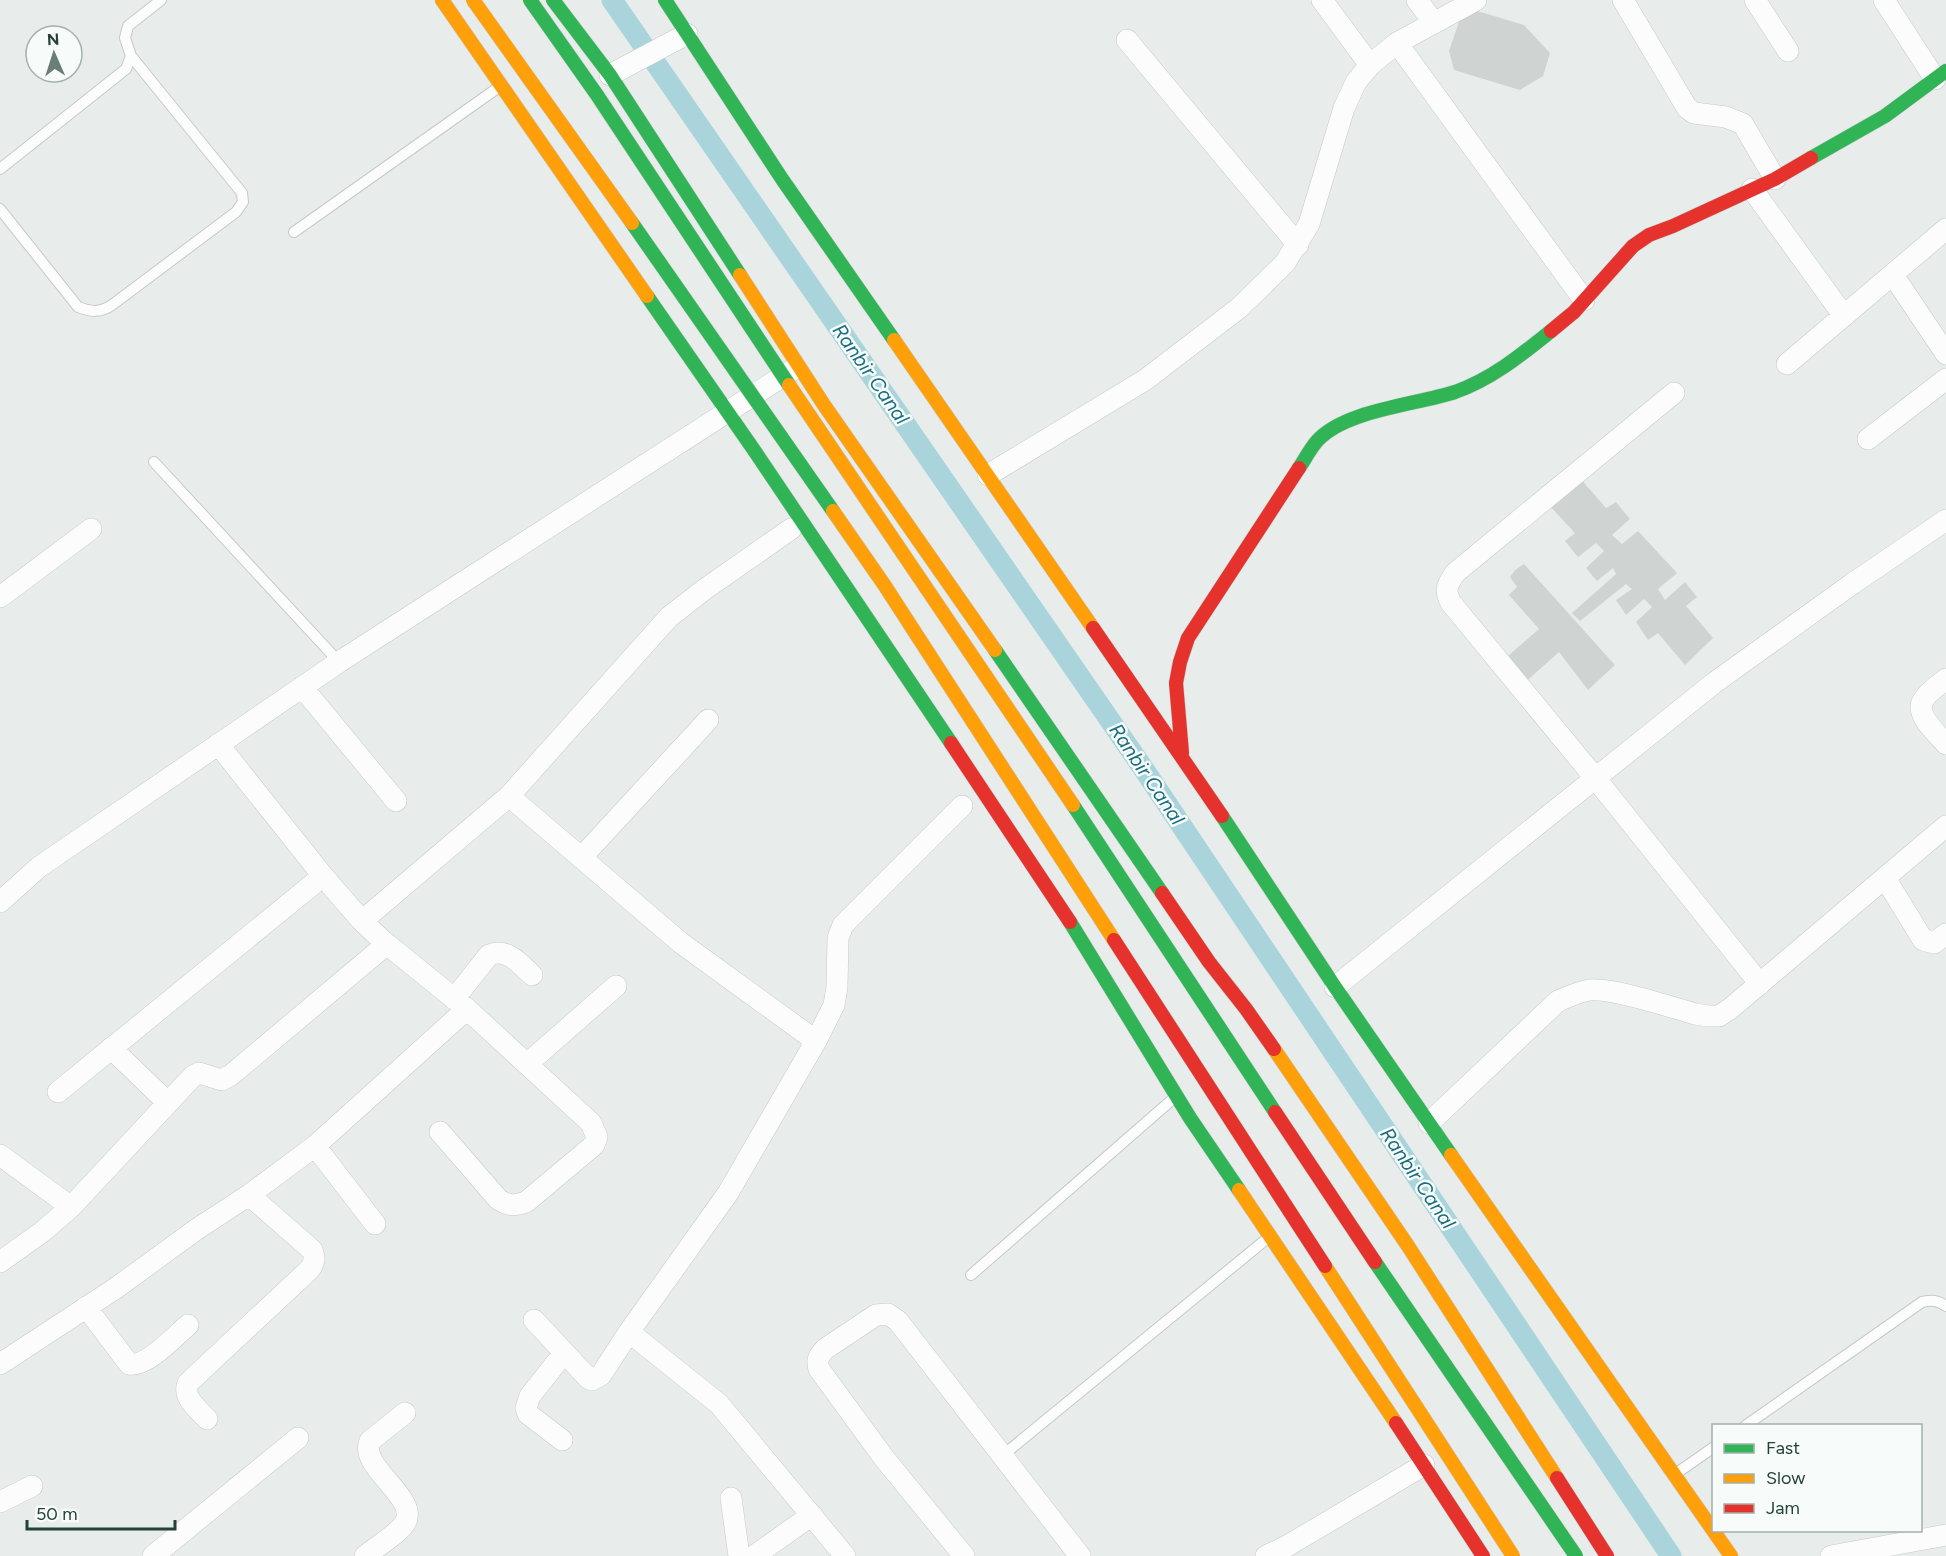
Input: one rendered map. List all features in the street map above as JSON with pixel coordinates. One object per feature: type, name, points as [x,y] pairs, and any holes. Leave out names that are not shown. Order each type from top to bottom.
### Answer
[{"type":"main road","points":[[442,0],[726,411],[1058,903],[1177,1096],[1483,1556]]},
{"type":"main road","points":[[473,0],[885,586],[1514,1556]]},
{"type":"main road","points":[[530,0],[597,95],[784,377],[1040,753],[1309,1165],[1576,1556]]},
{"type":"main road","points":[[553,0],[617,73],[831,415],[1044,718],[1209,962],[1246,1010],[1408,1246],[1607,1556]]},
{"type":"main road","points":[[664,0],[678,38],[782,179],[988,475],[1182,756],[1335,987],[1712,1529]]},
{"type":"main road","points":[[1182,756],[1176,683],[1188,638],[1317,441],[1334,427],[1352,419],[1455,392],[1488,378],[1513,362],[1574,312],[1615,264],[1649,235],[1775,179],[1885,116],[1941,75]]},
{"type":"main road","points":[[1714,1532],[1731,1556]]},
{"type":"street","points":[[1322,0],[1370,65]]},
{"type":"street","points":[[1418,0],[1434,23]]},
{"type":"street","points":[[988,475],[1153,374],[1239,308],[1285,263],[1309,224],[1344,108],[1356,82],[1370,65],[1397,43],[1476,0]]},
{"type":"street","points":[[1623,0],[1687,108],[1694,113],[1725,117],[1743,124],[1775,179]]},
{"type":"street","points":[[1755,0],[1788,51]]},
{"type":"street","points":[[1884,0],[1941,75]]},
{"type":"street","points":[[617,73],[678,38]]},
{"type":"street","points":[[1127,40],[1298,245]]},
{"type":"street","points":[[1397,43],[1584,300]]},
{"type":"street","points":[[1752,189],[1844,316]]},
{"type":"street","points":[[1787,364],[1946,229]]},
{"type":"street","points":[[1893,275],[1946,354]]},
{"type":"street","points":[[0,902],[39,867],[302,687],[726,411],[799,366]]},
{"type":"street","points":[[1868,439],[1946,379]]},
{"type":"street","points":[[1674,393],[1455,573],[1446,589],[1446,595],[1760,984]]},
{"type":"street","points":[[1335,987],[1714,683],[1946,520]]},
{"type":"street","points":[[0,597],[91,529]]},
{"type":"street","points":[[362,921],[509,796],[669,617],[791,529]]},
{"type":"street","points":[[1946,679],[1924,699],[1921,709],[1922,716],[1946,744]]},
{"type":"street","points":[[302,687],[396,801]]},
{"type":"street","points":[[581,858],[708,720]]},
{"type":"street","points":[[218,744],[323,876],[362,921],[527,1064],[591,1123],[597,1137],[594,1144],[526,1202],[514,1206],[498,1199],[440,1132]]},
{"type":"street","points":[[509,796],[681,943],[816,1041]]},
{"type":"street","points":[[534,1320],[588,1378],[592,1380],[601,1375],[728,1193],[816,1041],[834,1005],[837,987],[838,938],[843,925],[962,806]]},
{"type":"street","points":[[1429,1123],[1558,1001],[1574,994],[1591,989],[1613,992],[1708,1017],[1719,1016],[1946,826]]},
{"type":"street","points":[[58,1092],[323,876]]},
{"type":"street","points":[[1885,878],[1923,939],[1934,943],[1946,934]]},
{"type":"street","points":[[0,1262],[42,1232],[71,1207],[196,1074],[222,1080],[231,1075],[387,944]]},
{"type":"street","points":[[0,1364],[249,1196],[315,1146],[460,1004],[489,955],[495,952],[508,954],[532,975]]},
{"type":"street","points":[[527,1064],[616,986]]},
{"type":"street","points":[[111,1048],[168,1103]]},
{"type":"street","points":[[315,1146],[375,1224]]},
{"type":"street","points":[[0,1155],[71,1207]]},
{"type":"street","points":[[207,1419],[185,1391],[188,1383],[314,1263],[315,1256],[312,1250],[249,1196]]},
{"type":"street","points":[[86,1308],[129,1364],[134,1365],[144,1362],[188,1325]]},
{"type":"street","points":[[964,1556],[877,1449],[819,1369],[817,1362],[819,1355],[825,1349],[876,1315],[888,1314],[898,1322],[1080,1556]]},
{"type":"street","points":[[629,1332],[719,1404],[845,1556]]},
{"type":"street","points":[[562,1440],[528,1414],[526,1408],[530,1396],[564,1353]]},
{"type":"street","points":[[365,1556],[403,1526],[407,1519],[406,1506],[370,1458],[368,1446],[370,1441],[405,1413]]},
{"type":"street","points":[[153,1556],[298,1438]]},
{"type":"street","points":[[1266,1556],[1287,1546],[1424,1465]]},
{"type":"street","points":[[0,1502],[32,1486]]},
{"type":"street","points":[[731,1498],[739,1556]]},
{"type":"street","points":[[754,1556],[812,1515]]},
{"type":"street","points":[[1831,1556],[1946,1535]]},
{"type":"lane","points":[[0,209],[78,307],[91,312],[112,305],[236,212],[243,202],[242,194],[131,56],[125,38],[128,26],[160,0]]},
{"type":"lane","points":[[0,169],[126,69],[131,56]]},
{"type":"lane","points":[[294,232],[502,85]]},
{"type":"lane","points":[[154,462],[339,663]]},
{"type":"lane","points":[[971,1275],[1177,1096]]},
{"type":"lane","points":[[1002,1456],[1270,1236]]},
{"type":"lane","points":[[1746,1424],[1922,1302],[1939,1301],[1946,1306]]},
{"type":"lane","points":[[1674,1475],[1712,1448]]},
{"type":"building","points":[[1464,7],[1524,25],[1550,53],[1543,76],[1520,90],[1454,70],[1449,51]]},
{"type":"building","points":[[1579,477],[1606,508],[1616,502],[1630,519],[1612,535],[1622,544],[1638,531],[1677,573],[1658,589],[1665,600],[1685,582],[1697,597],[1686,606],[1713,638],[1685,665],[1658,633],[1648,640],[1636,622],[1652,607],[1644,599],[1626,615],[1616,600],[1632,589],[1626,584],[1580,621],[1572,613],[1616,574],[1613,568],[1597,581],[1586,568],[1604,551],[1596,543],[1578,557],[1565,541],[1575,533],[1548,504]]},
{"type":"building","points":[[1524,564],[1615,665],[1588,690],[1559,652],[1522,685],[1501,662],[1539,629],[1509,595],[1517,587],[1510,577]]},
{"type":"waterway","name":"Ranbir Canal","points":[[612,0],[1145,771],[1671,1556]]},
{"type":"traffic: fast","points":[[530,0],[597,95],[789,385]]},
{"type":"traffic: fast","points":[[553,0],[610,75],[740,275]]},
{"type":"traffic: fast","points":[[665,0],[782,179],[894,340]]},
{"type":"traffic: fast","points":[[1811,158],[1885,116],[1946,71]]},
{"type":"traffic: fast","points":[[632,223],[833,511]]},
{"type":"traffic: fast","points":[[647,296],[756,453],[951,743]]},
{"type":"traffic: fast","points":[[1299,468],[1317,441],[1345,422],[1362,415],[1439,397],[1469,387],[1506,366],[1551,331]]},
{"type":"traffic: fast","points":[[995,650],[1162,893]]},
{"type":"traffic: fast","points":[[1073,805],[1275,1112]]},
{"type":"traffic: fast","points":[[1222,816],[1335,987],[1451,1155]]},
{"type":"traffic: fast","points":[[1070,922],[1190,1118],[1239,1190]]},
{"type":"traffic: fast","points":[[1375,1262],[1576,1556]]},
{"type":"traffic: slow","points":[[442,0],[647,296]]},
{"type":"traffic: slow","points":[[473,0],[632,223]]},
{"type":"traffic: slow","points":[[740,275],[824,405],[995,650]]},
{"type":"traffic: slow","points":[[894,340],[1093,628]]},
{"type":"traffic: slow","points":[[789,385],[1073,805]]},
{"type":"traffic: slow","points":[[833,511],[885,586],[1114,940]]},
{"type":"traffic: slow","points":[[1274,1049],[1408,1246],[1557,1478]]},
{"type":"traffic: slow","points":[[1451,1155],[1712,1529]]},
{"type":"traffic: slow","points":[[1239,1190],[1396,1423]]},
{"type":"traffic: slow","points":[[1325,1266],[1513,1556]]},
{"type":"traffic: slow","points":[[1714,1532],[1731,1556]]},
{"type":"traffic: jam","points":[[1551,331],[1574,312],[1633,246],[1649,235],[1775,179],[1811,158]]},
{"type":"traffic: jam","points":[[1182,753],[1176,683],[1188,638],[1299,468]]},
{"type":"traffic: jam","points":[[1093,628],[1222,816]]},
{"type":"traffic: jam","points":[[951,743],[1070,922]]},
{"type":"traffic: jam","points":[[1162,893],[1209,962],[1274,1049]]},
{"type":"traffic: jam","points":[[1114,940],[1325,1266]]},
{"type":"traffic: jam","points":[[1275,1112],[1375,1262]]},
{"type":"traffic: jam","points":[[1396,1423],[1483,1556]]},
{"type":"traffic: jam","points":[[1557,1478],[1607,1556]]}]
